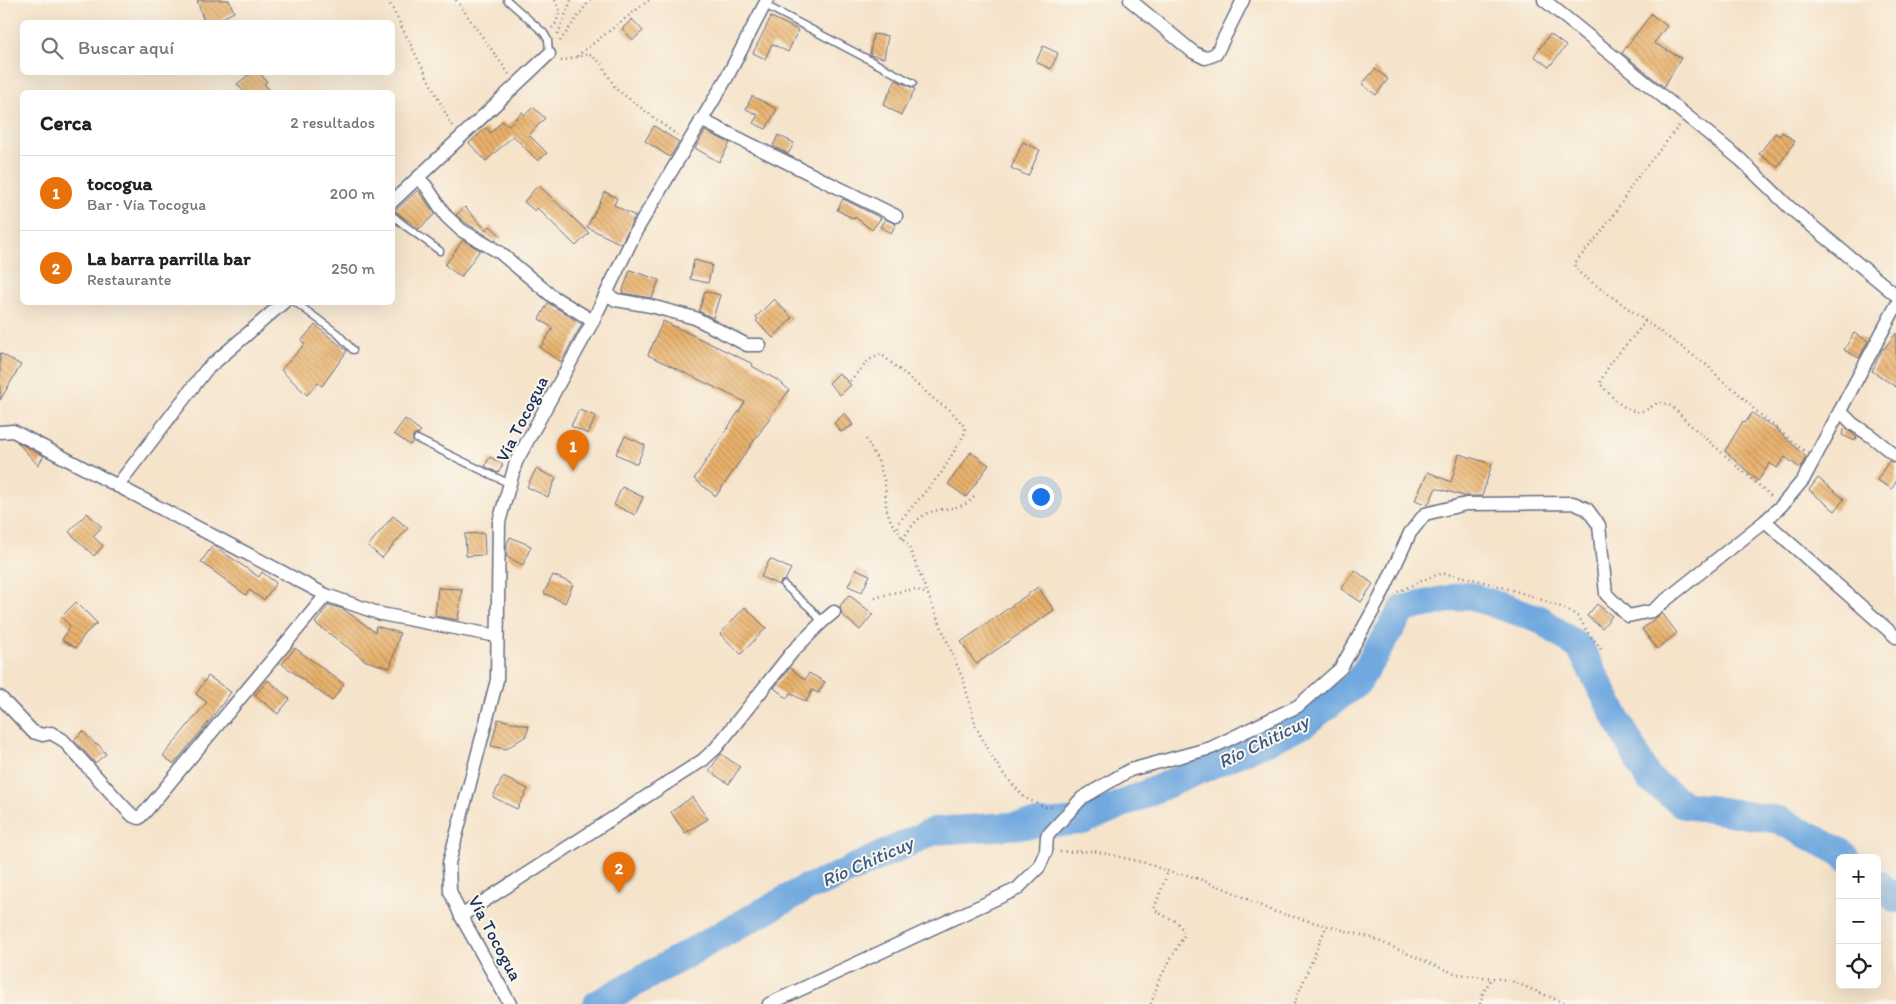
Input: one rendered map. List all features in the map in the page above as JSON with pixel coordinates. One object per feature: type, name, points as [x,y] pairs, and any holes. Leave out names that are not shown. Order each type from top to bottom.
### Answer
[{"type":"street","points":[[1130,0],[1193,52],[1205,58],[1216,54],[1242,0]]},
{"type":"street","points":[[1544,0],[1741,160],[1789,207],[1896,296]]},
{"type":"street","name":"Vía Tocogua","points":[[510,1004],[461,916],[450,891],[449,863],[497,680],[499,522],[516,462],[594,322],[636,232],[702,120],[766,2]]},
{"type":"street","points":[[395,199],[550,54]]},
{"type":"street","points":[[702,120],[896,216]]},
{"type":"street","points":[[418,178],[426,186],[446,216],[461,230],[499,252],[552,296],[594,322]]},
{"type":"street","points":[[606,294],[616,300],[651,306],[695,318],[747,345],[760,345]]},
{"type":"street","points":[[117,486],[206,370],[281,305]]},
{"type":"street","points":[[769,1004],[1017,889],[1039,867],[1046,851],[1047,836],[1082,798],[1130,770],[1211,748],[1298,706],[1341,668],[1380,598],[1410,533],[1426,514],[1466,504],[1573,503],[1587,509],[1599,525],[1606,594],[1628,616],[1652,611],[1765,521],[1782,505],[1803,480],[1896,306]]},
{"type":"street","points":[[1840,411],[1853,424],[1896,456]]},
{"type":"street","points":[[0,432],[13,431],[326,595],[381,614],[497,636]]},
{"type":"street","points":[[1765,521],[1896,637]]},
{"type":"street","points":[[0,697],[33,732],[42,734],[51,732],[63,740],[124,807],[133,816],[138,818],[146,811],[326,595]]},
{"type":"street","points":[[461,916],[704,760],[716,748],[793,651],[834,612]]},
{"type":"lane","points":[[507,0],[544,33],[548,40],[550,54]]},
{"type":"lane","points":[[766,2],[913,83]]},
{"type":"lane","points":[[395,218],[440,251]]},
{"type":"lane","points":[[299,305],[338,334],[353,350]]},
{"type":"lane","points":[[417,439],[510,484]]},
{"type":"lane","points":[[784,585],[811,609],[822,622]]},
{"type":"path","points":[[388,0],[459,140]]},
{"type":"path","points":[[456,0],[498,60],[518,84]]},
{"type":"path","points":[[544,33],[556,23],[560,11],[555,0]]},
{"type":"path","points":[[570,0],[546,65],[589,54],[601,63],[616,89],[688,143]]},
{"type":"path","points":[[550,54],[584,11],[590,0]]},
{"type":"path","points":[[576,57],[649,0]]},
{"type":"path","points":[[1687,116],[1634,183],[1599,235],[1574,264],[1576,271],[1708,366],[1756,411],[1800,447],[1813,461]]},
{"type":"path","points":[[1645,321],[1604,373],[1600,384],[1627,409],[1636,411],[1646,410],[1659,402],[1668,404],[1782,505]]},
{"type":"path","points":[[850,381],[869,360],[880,354],[940,404],[949,409],[965,427],[965,433],[942,472],[907,516],[899,522],[897,531]]},
{"type":"path","points":[[866,439],[878,461],[885,483],[886,507],[891,522],[916,562],[964,682],[976,726],[997,765],[1025,798],[1046,807],[1058,807]]},
{"type":"path","points":[[903,539],[921,517],[932,512],[962,506],[969,503],[974,497]]},
{"type":"path","points":[[1380,598],[1440,574],[1460,576],[1535,598],[1575,614],[1584,623],[1589,634],[1595,639],[1601,649]]},
{"type":"path","points":[[876,598],[891,593],[903,593],[916,589],[928,595]]},
{"type":"path","points":[[1046,851],[1094,851],[1132,859],[1175,874],[1188,875],[1272,911],[1372,938],[1458,974],[1509,980],[1567,1004]]},
{"type":"path","points":[[1152,1004],[1160,980],[1185,934],[1175,919],[1161,914],[1154,909],[1168,871]]},
{"type":"path","points":[[1294,1004],[1326,927]]},
{"type":"path","points":[[1480,1004],[1482,992],[1491,978]]},
{"type":"building","points":[[197,0],[229,0],[234,12],[222,18],[222,20],[203,20]]},
{"type":"building","points":[[1651,14],[1667,26],[1654,43],[1681,58],[1664,87],[1622,53]]},
{"type":"building","points":[[771,17],[798,30],[788,52],[772,44],[765,59],[753,53]]},
{"type":"building","points":[[632,19],[643,31],[633,40],[622,29]]},
{"type":"building","points":[[873,34],[888,36],[884,58],[870,55]]},
{"type":"building","points":[[1550,34],[1566,46],[1549,67],[1534,56]]},
{"type":"building","points":[[1043,46],[1058,53],[1051,69],[1036,62]]},
{"type":"building","points":[[1375,69],[1388,79],[1376,95],[1362,84]]},
{"type":"building","points":[[248,75],[261,75],[267,82],[264,84],[269,90],[242,90],[237,84]]},
{"type":"building","points":[[896,80],[915,89],[901,115],[883,105]]},
{"type":"building","points":[[752,96],[777,109],[766,129],[753,123],[758,115],[746,109]]},
{"type":"building","points":[[533,107],[545,118],[529,135],[547,153],[538,161],[513,136],[486,161],[469,143],[486,128],[491,133],[502,121],[508,126],[522,112],[525,115]]},
{"type":"building","points":[[654,126],[679,142],[670,157],[645,141]]},
{"type":"building","points":[[705,131],[730,143],[719,162],[695,148]]},
{"type":"building","points":[[1782,132],[1795,141],[1778,167],[1759,154],[1775,133],[1780,136]]},
{"type":"building","points":[[778,135],[794,143],[788,154],[773,146]]},
{"type":"building","points":[[1023,142],[1040,150],[1028,176],[1011,168]]},
{"type":"building","points":[[538,185],[589,233],[576,246],[537,208],[535,211],[524,202]]},
{"type":"building","points":[[418,190],[435,214],[419,229],[395,211]]},
{"type":"building","points":[[605,192],[617,198],[614,205],[635,216],[621,244],[587,227]]},
{"type":"building","points":[[843,199],[881,218],[872,230],[855,217],[854,219],[837,210]]},
{"type":"building","points":[[465,207],[486,230],[490,226],[501,236],[496,241],[456,215]]},
{"type":"building","points":[[885,219],[896,224],[891,233],[880,227]]},
{"type":"building","points":[[463,240],[480,250],[461,277],[445,265]]},
{"type":"building","points":[[694,260],[712,265],[708,283],[690,279]]},
{"type":"building","points":[[630,270],[659,280],[652,298],[622,293]]},
{"type":"building","points":[[705,291],[720,295],[713,318],[699,311]]},
{"type":"building","points":[[774,299],[792,318],[773,338],[756,321],[758,319],[756,317]]},
{"type":"building","points":[[548,303],[582,324],[561,362],[540,348],[553,328],[539,319]]},
{"type":"building","points":[[663,321],[753,364],[752,366],[779,381],[789,390],[716,496],[694,479],[745,402],[648,355]]},
{"type":"building","points":[[315,325],[347,351],[322,386],[318,383],[307,395],[281,370],[305,344],[301,341]]},
{"type":"building","points":[[1854,333],[1868,341],[1859,358],[1844,350]]},
{"type":"building","points":[[1896,333],[1896,387],[1872,371],[1883,348]]},
{"type":"building","points":[[0,353],[21,365],[0,400]]},
{"type":"building","points":[[839,373],[851,385],[840,395],[829,383]]},
{"type":"building","points":[[579,410],[596,416],[588,434],[571,426]]},
{"type":"building","points":[[845,413],[853,425],[841,432],[834,423]]},
{"type":"building","points":[[1752,413],[1776,429],[1806,457],[1800,468],[1785,457],[1777,468],[1770,463],[1758,481],[1725,451],[1743,421],[1745,423]]},
{"type":"building","points":[[405,419],[421,431],[413,436],[413,442],[410,445],[394,434]]},
{"type":"building","points":[[1845,428],[1857,437],[1855,441],[1842,435]]},
{"type":"building","points":[[625,436],[645,445],[637,464],[616,454]]},
{"type":"building","points":[[17,442],[44,456],[38,465]]},
{"type":"building","points":[[971,452],[989,465],[966,497],[948,484]]},
{"type":"building","points":[[1459,454],[1492,464],[1482,496],[1464,496],[1436,488],[1428,505],[1415,500],[1428,472],[1451,482]]},
{"type":"building","points":[[490,457],[503,464],[498,473],[485,466]]},
{"type":"building","points":[[1889,461],[1896,464],[1896,482],[1892,489],[1877,480]]},
{"type":"building","points":[[536,469],[556,478],[548,497],[527,487]]},
{"type":"building","points":[[1818,478],[1844,499],[1835,511],[1809,490]]},
{"type":"building","points":[[622,487],[643,497],[635,515],[614,505]]},
{"type":"building","points":[[87,513],[102,527],[93,536],[103,546],[94,556],[69,532]]},
{"type":"building","points":[[393,516],[408,528],[382,558],[368,546]]},
{"type":"building","points":[[484,533],[485,555],[466,556],[465,534]]},
{"type":"building","points":[[510,537],[531,546],[523,565],[507,557],[507,544]]},
{"type":"building","points":[[213,545],[259,577],[262,572],[276,583],[264,600],[249,590],[246,595],[201,562]]},
{"type":"building","points":[[770,559],[791,569],[785,580],[781,581],[779,585],[761,577]]},
{"type":"building","points":[[856,569],[870,575],[862,592],[848,586]]},
{"type":"building","points":[[1355,570],[1373,584],[1361,602],[1341,589]]},
{"type":"building","points":[[553,575],[573,584],[565,603],[544,593]]},
{"type":"building","points":[[1038,587],[1054,610],[976,664],[961,642]]},
{"type":"building","points":[[438,588],[462,589],[458,620],[435,616]]},
{"type":"building","points":[[849,595],[873,614],[860,630],[842,615],[840,606]]},
{"type":"building","points":[[76,602],[97,623],[85,634],[76,648],[62,640],[70,626],[61,617]]},
{"type":"building","points":[[1597,604],[1612,616],[1602,628],[1587,616]]},
{"type":"building","points":[[329,605],[343,609],[375,632],[376,626],[400,633],[390,668],[366,661],[315,623]]},
{"type":"building","points":[[745,607],[766,628],[741,654],[720,634]]},
{"type":"building","points":[[1662,613],[1677,633],[1657,649],[1642,629]]},
{"type":"building","points":[[295,648],[344,684],[332,701],[282,664]]},
{"type":"building","points":[[790,668],[805,680],[809,673],[825,682],[818,693],[812,690],[806,702],[790,693],[787,698],[774,688]]},
{"type":"building","points":[[208,676],[231,692],[174,764],[163,756],[207,702],[196,694]]},
{"type":"building","points":[[268,680],[290,699],[278,714],[255,695]]},
{"type":"building","points":[[498,719],[529,726],[526,736],[506,749],[491,746]]},
{"type":"building","points":[[83,731],[106,754],[95,763],[74,740]]},
{"type":"building","points":[[721,754],[740,767],[729,784],[709,771]]},
{"type":"building","points":[[503,777],[528,789],[517,809],[493,797]]},
{"type":"building","points":[[692,797],[708,819],[685,833],[671,812]]},
{"type":"waterway","name":"Río Chiticuy","points":[[597,1004],[806,888],[824,882],[934,831],[1083,821],[1301,726],[1357,683],[1403,609],[1467,595],[1540,619],[1580,648],[1648,778],[1684,805],[1779,820],[1842,854]]},
{"type":"waterway","name":"Río Chiticuy","points":[[1881,886],[1896,899]]},
{"type":"place","name":"tocogua","points":[[573,471]]},
{"type":"place","name":"La barra parrilla bar","points":[[619,893]]}]
